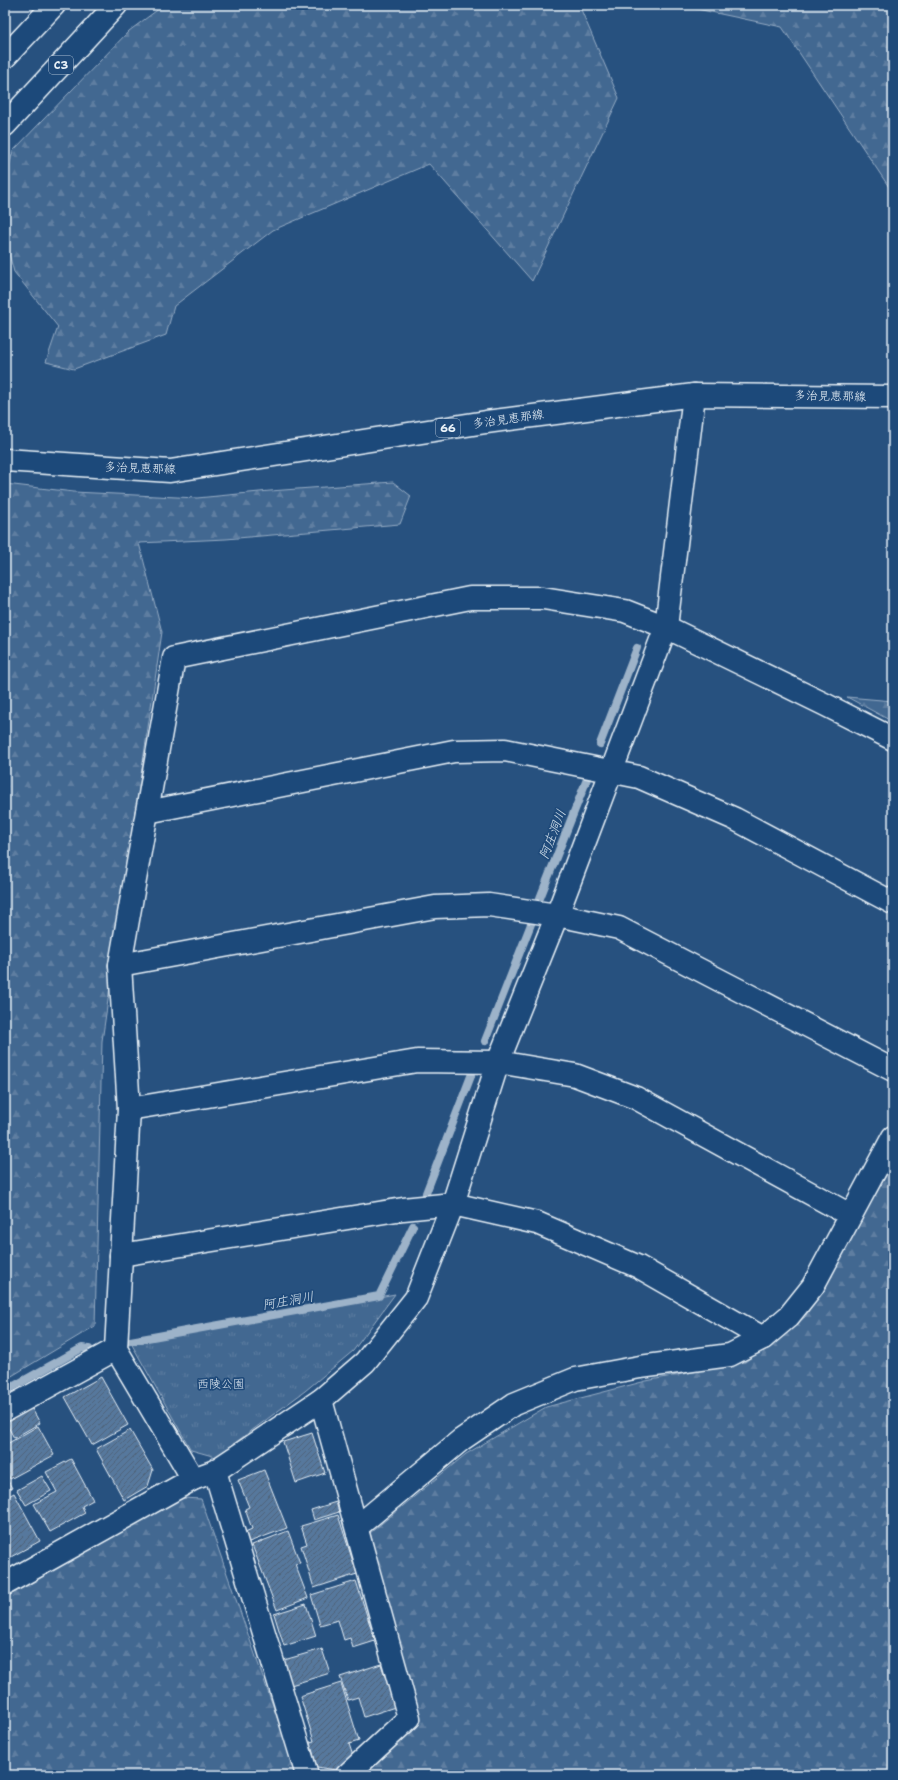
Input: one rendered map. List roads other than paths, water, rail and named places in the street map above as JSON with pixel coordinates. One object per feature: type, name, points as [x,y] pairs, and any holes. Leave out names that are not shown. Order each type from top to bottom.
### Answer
[{"type":"main road","points":[[5,57],[54,5]]},
{"type":"main road","name":"C3","points":[[5,125],[116,5]]},
{"type":"main road","points":[[5,1584],[193,1479],[215,1471],[321,1400],[365,1362],[416,1298],[453,1204],[498,1062],[557,915],[666,627],[694,395]]},
{"type":"main road","name":"多治見恵那線","points":[[5,460],[170,471],[486,422],[694,395],[893,397]]},
{"type":"main road","points":[[193,1479],[116,1349],[129,1109],[120,965],[174,658],[470,598],[543,598],[625,611],[666,627],[826,705],[893,740]]},
{"type":"main road","points":[[147,812],[454,751],[505,750],[639,777],[735,819],[893,903]]},
{"type":"main road","points":[[120,965],[435,907],[489,905],[557,915],[619,928],[893,1070]]},
{"type":"main road","points":[[129,1109],[417,1061],[498,1062],[576,1075],[636,1098],[850,1215]]},
{"type":"main road","points":[[357,1528],[461,1440],[514,1404],[575,1380],[640,1367],[730,1355],[763,1338],[789,1316],[813,1286],[893,1137]]},
{"type":"main road","points":[[121,1255],[404,1209],[453,1204],[537,1223],[639,1267],[763,1338]]},
{"type":"main road","points":[[5,1410],[116,1349]]},
{"type":"main road","points":[[321,1400],[409,1718],[348,1775]]},
{"type":"main road","points":[[215,1471],[307,1775]]},
{"type":"waterway","name":"阿庄洞川","points":[[600,744],[637,648]]},
{"type":"waterway","name":"阿庄洞川","points":[[540,898],[587,779]]},
{"type":"waterway","name":"阿庄洞川","points":[[485,1041],[531,924]]},
{"type":"waterway","name":"阿庄洞川","points":[[426,1193],[471,1076]]},
{"type":"waterway","name":"阿庄洞川","points":[[125,1342],[379,1296],[413,1226]]},
{"type":"waterway","name":"阿庄洞川","points":[[5,1391],[82,1348],[89,1349]]},
{"type":"park label","name":"西陵公園","points":[[221,1384]]}]
